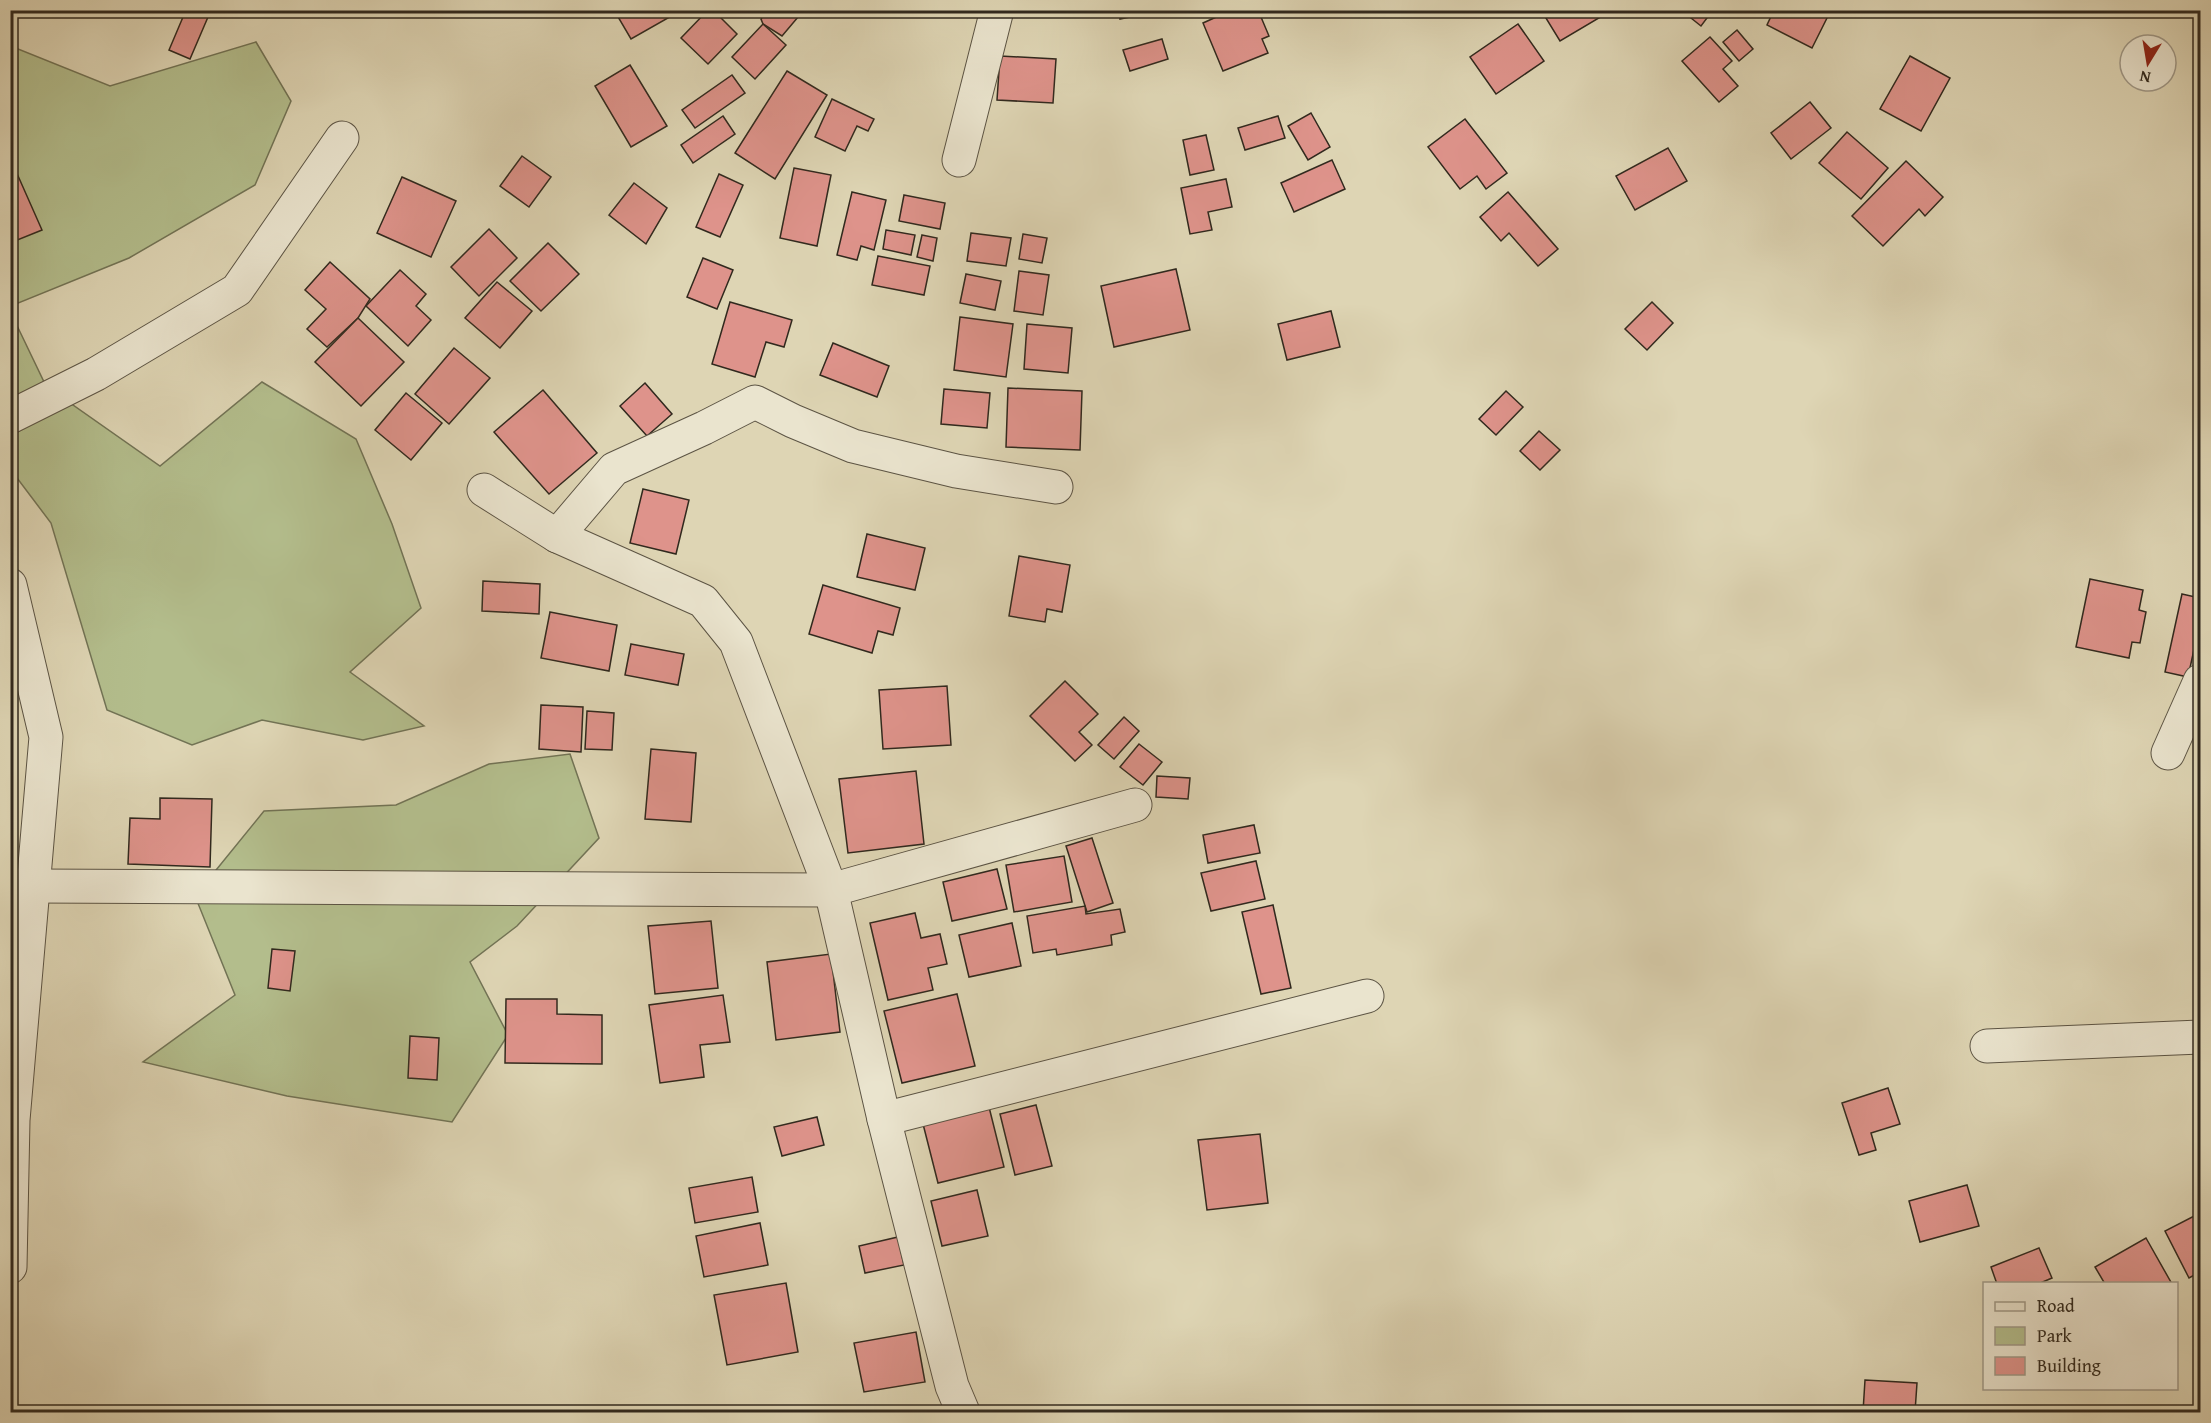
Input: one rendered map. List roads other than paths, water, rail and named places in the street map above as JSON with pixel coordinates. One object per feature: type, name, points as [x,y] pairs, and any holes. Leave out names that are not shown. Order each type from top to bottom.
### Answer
[{"type":"street","points":[[959,160],[997,10]]},
{"type":"street","points":[[10,417],[96,374],[237,290],[342,138]]},
{"type":"street","points":[[556,536],[614,469],[755,402],[792,421],[853,446],[956,471],[1056,487]]},
{"type":"street","points":[[484,490],[556,536],[703,601],[735,642],[831,890],[884,1119],[952,1386],[963,1413]]},
{"type":"street","points":[[10,585],[46,737],[13,1120],[10,1267]]},
{"type":"street","points":[[2168,753],[2200,681]]},
{"type":"street","points":[[33,886],[831,890],[1135,805]]},
{"type":"street","points":[[884,1119],[1367,996]]},
{"type":"street","points":[[1987,1046],[2200,1037]]}]
